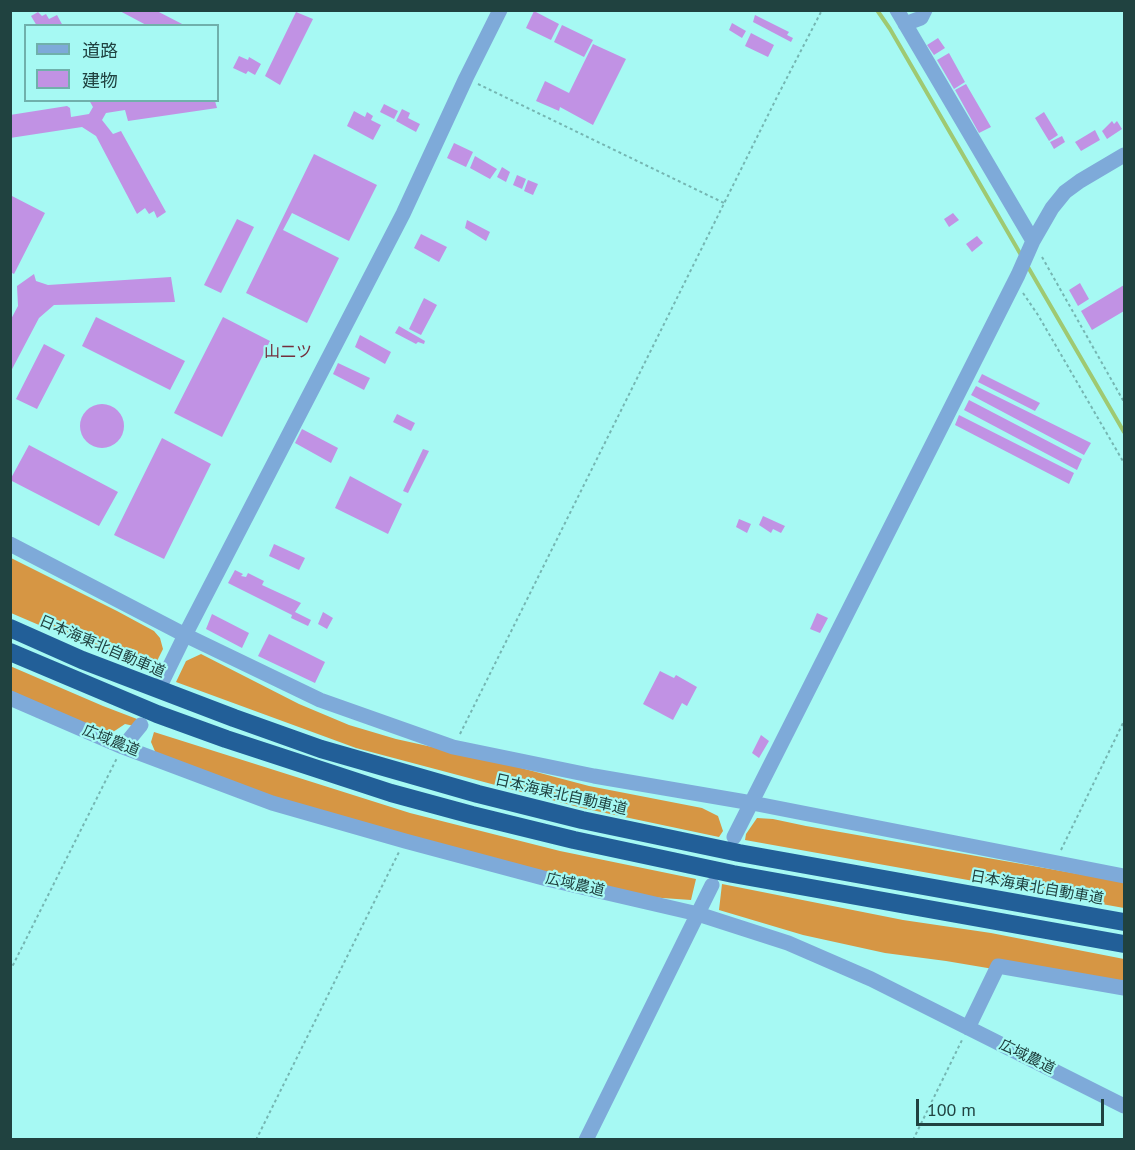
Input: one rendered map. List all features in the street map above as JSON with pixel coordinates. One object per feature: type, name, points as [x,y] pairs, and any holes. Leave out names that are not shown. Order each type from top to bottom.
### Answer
[{"type":"highway","name":"日本海東北自動車道","points":[[10,628],[93,664],[234,718],[321,748],[478,794],[582,820],[739,853],[1125,922]]},
{"type":"highway","points":[[10,652],[157,714],[226,739],[380,789],[472,815],[723,872],[1125,944]]},
{"type":"street","points":[[164,680],[185,635],[403,214],[500,10]]},
{"type":"street","points":[[897,10],[1031,246]]},
{"type":"street","points":[[905,24],[921,18],[925,10]]},
{"type":"street","points":[[734,837],[1052,208],[1065,192],[1080,181],[1125,155]]},
{"type":"street","points":[[10,544],[185,635],[320,700],[453,747],[594,776],[752,803],[1125,876]]},
{"type":"street","name":"広域農道","points":[[10,698],[123,747],[273,803],[547,879],[698,914],[788,943],[830,960],[1125,1106]]},
{"type":"street","points":[[123,747],[141,725]]},
{"type":"street","points":[[586,1140],[712,885]]},
{"type":"street","points":[[968,1028],[998,966],[1125,988]]},
{"type":"path","points":[[453,747],[822,10]]},
{"type":"path","points":[[466,78],[724,203]]},
{"type":"path","points":[[1031,246],[1125,402]]},
{"type":"path","points":[[1016,278],[1125,463]]},
{"type":"path","points":[[1055,864],[1125,721]]},
{"type":"path","points":[[10,971],[123,747]]},
{"type":"path","points":[[256,1140],[405,841]]},
{"type":"path","points":[[913,1140],[968,1028]]},
{"type":"shaded area","points":[[11,558],[154,631],[160,638],[163,649],[151,673],[11,613]]},
{"type":"shaded area","points":[[201,654],[299,704],[349,725],[396,739],[491,760],[589,786],[702,808],[718,816],[723,831],[719,837],[582,808],[356,748],[176,682],[186,661]]},
{"type":"shaded area","points":[[10,666],[137,719],[134,726],[125,724],[107,736],[11,694]]},
{"type":"shaded area","points":[[154,732],[410,813],[560,851],[696,879],[691,900],[634,896],[330,817],[157,756],[151,742]]},
{"type":"shaded area","points":[[757,818],[1124,882],[1124,908],[745,840],[746,834]]},
{"type":"shaded area","points":[[722,884],[903,920],[991,933],[1124,959],[1124,991],[885,953],[803,935],[719,910]]},
{"type":"building","points":[[118,10],[155,10],[182,24],[144,24]]},
{"type":"building","points":[[534,11],[559,24],[551,40],[526,28]]},
{"type":"building","points":[[38,12],[42,16],[46,14],[49,19],[57,15],[62,24],[36,24],[31,16]]},
{"type":"building","points":[[296,12],[313,19],[280,85],[265,76]]},
{"type":"building","points":[[755,15],[789,32],[787,35],[793,38],[791,42],[753,22]]},
{"type":"building","points":[[732,23],[746,31],[742,38],[729,30]]},
{"type":"building","points":[[562,25],[593,40],[584,57],[554,42]]},
{"type":"building","points":[[751,33],[774,45],[768,57],[745,46]]},
{"type":"building","points":[[938,38],[945,48],[934,55],[927,45]]},
{"type":"building","points":[[593,44],[626,59],[593,125],[560,107],[559,111],[536,101],[545,81],[569,93]]},
{"type":"building","points":[[949,53],[965,82],[954,89],[937,60]]},
{"type":"building","points":[[239,56],[248,60],[249,57],[261,64],[255,75],[233,68]]},
{"type":"building","points":[[966,84],[991,127],[979,133],[955,90]]},
{"type":"building","points":[[90,102],[215,102],[217,108],[128,121],[125,110],[106,113],[102,120],[113,134],[121,131],[166,212],[157,218],[154,211],[149,214],[145,208],[137,214],[96,136],[82,127],[10,138],[10,115],[67,106],[70,108],[71,117],[89,114],[93,107]]},
{"type":"building","points":[[384,104],[398,111],[394,119],[380,112]]},
{"type":"building","points":[[402,109],[410,113],[408,118],[420,124],[416,132],[396,121]]},
{"type":"building","points":[[354,111],[365,117],[367,112],[373,116],[371,120],[381,125],[373,140],[347,126]]},
{"type":"building","points":[[1044,112],[1058,135],[1049,141],[1035,118]]},
{"type":"building","points":[[1112,121],[1114,124],[1117,121],[1122,129],[1107,139],[1102,131]]},
{"type":"building","points":[[1095,130],[1100,140],[1081,151],[1075,142]]},
{"type":"building","points":[[1062,136],[1065,142],[1054,149],[1050,142]]},
{"type":"building","points":[[454,143],[473,152],[466,167],[447,158]]},
{"type":"building","points":[[314,154],[377,185],[349,241],[292,213],[283,230],[339,258],[307,323],[246,293]]},
{"type":"building","points":[[475,156],[497,169],[490,179],[470,168]]},
{"type":"building","points":[[502,167],[510,172],[506,182],[497,177]]},
{"type":"building","points":[[517,175],[526,179],[522,189],[513,185]]},
{"type":"building","points":[[528,180],[538,184],[533,195],[524,191]]},
{"type":"building","points":[[10,195],[45,213],[14,274],[10,272]]},
{"type":"building","points":[[953,213],[959,220],[949,227],[944,219]]},
{"type":"building","points":[[237,219],[254,227],[221,293],[204,285]]},
{"type":"building","points":[[467,220],[490,232],[486,241],[465,228]]},
{"type":"building","points":[[421,234],[447,247],[439,262],[414,248]]},
{"type":"building","points":[[977,236],[983,243],[972,252],[966,244]]},
{"type":"building","points":[[34,274],[36,281],[48,285],[171,277],[175,302],[54,305],[39,318],[10,373],[10,321],[18,306],[17,286]]},
{"type":"building","points":[[1080,283],[1089,299],[1078,306],[1069,290]]},
{"type":"building","points":[[1124,285],[1124,311],[1092,330],[1081,311]]},
{"type":"building","points":[[424,298],[437,305],[421,335],[409,329]]},
{"type":"building","points":[[96,317],[185,361],[170,390],[82,346]]},
{"type":"building","points":[[223,317],[270,341],[222,437],[174,413]]},
{"type":"building","points":[[399,326],[425,341],[424,344],[418,342],[416,344],[395,333]]},
{"type":"building","points":[[360,335],[391,352],[385,364],[355,347]]},
{"type":"building","points":[[44,344],[65,355],[37,409],[16,399]]},
{"type":"building","points":[[338,363],[370,378],[364,390],[333,374]]},
{"type":"building","points":[[982,374],[1040,403],[1035,411],[978,382]]},
{"type":"building","points":[[976,386],[1091,443],[1084,455],[971,395]]},
{"type":"building","points":[[969,400],[1082,459],[1077,470],[964,410]]},
{"type":"building","points":[[102,404],[111,405],[118,410],[123,417],[123,435],[118,442],[111,447],[102,448],[93,447],[86,442],[81,435],[80,426],[81,417],[86,410],[93,405]]},
{"type":"building","points":[[397,414],[415,423],[411,431],[393,422]]},
{"type":"building","points":[[959,415],[1074,473],[1069,484],[955,425]]},
{"type":"building","points":[[302,429],[338,448],[331,463],[295,443]]},
{"type":"building","points":[[162,438],[211,464],[164,559],[114,535]]},
{"type":"building","points":[[29,445],[118,492],[99,526],[10,480]]},
{"type":"building","points":[[423,449],[429,451],[408,493],[403,491]]},
{"type":"building","points":[[350,476],[402,504],[388,534],[335,508]]},
{"type":"building","points":[[763,516],[785,526],[781,533],[773,529],[771,533],[759,525]]},
{"type":"building","points":[[739,519],[751,524],[747,533],[736,527]]},
{"type":"building","points":[[274,544],[305,558],[299,570],[269,556]]},
{"type":"building","points":[[235,570],[243,574],[241,576],[246,577],[248,573],[264,581],[262,585],[301,603],[295,612],[311,620],[308,626],[291,618],[292,615],[228,583]]},
{"type":"building","points":[[323,612],[333,618],[327,629],[318,624]]},
{"type":"building","points":[[817,613],[828,618],[820,633],[810,629]]},
{"type":"building","points":[[212,614],[249,633],[242,648],[206,629]]},
{"type":"building","points":[[269,634],[325,662],[315,683],[258,656]]},
{"type":"building","points":[[660,671],[674,678],[676,675],[697,687],[687,706],[682,703],[673,720],[643,704]]},
{"type":"building","points":[[761,735],[769,741],[759,758],[752,753]]},
{"type":"waterway","points":[[877,10],[1021,255]]},
{"type":"waterway","points":[[1028,267],[1124,432]]},
{"type":"district","name":"山二ツ","points":[[288,352]]}]
